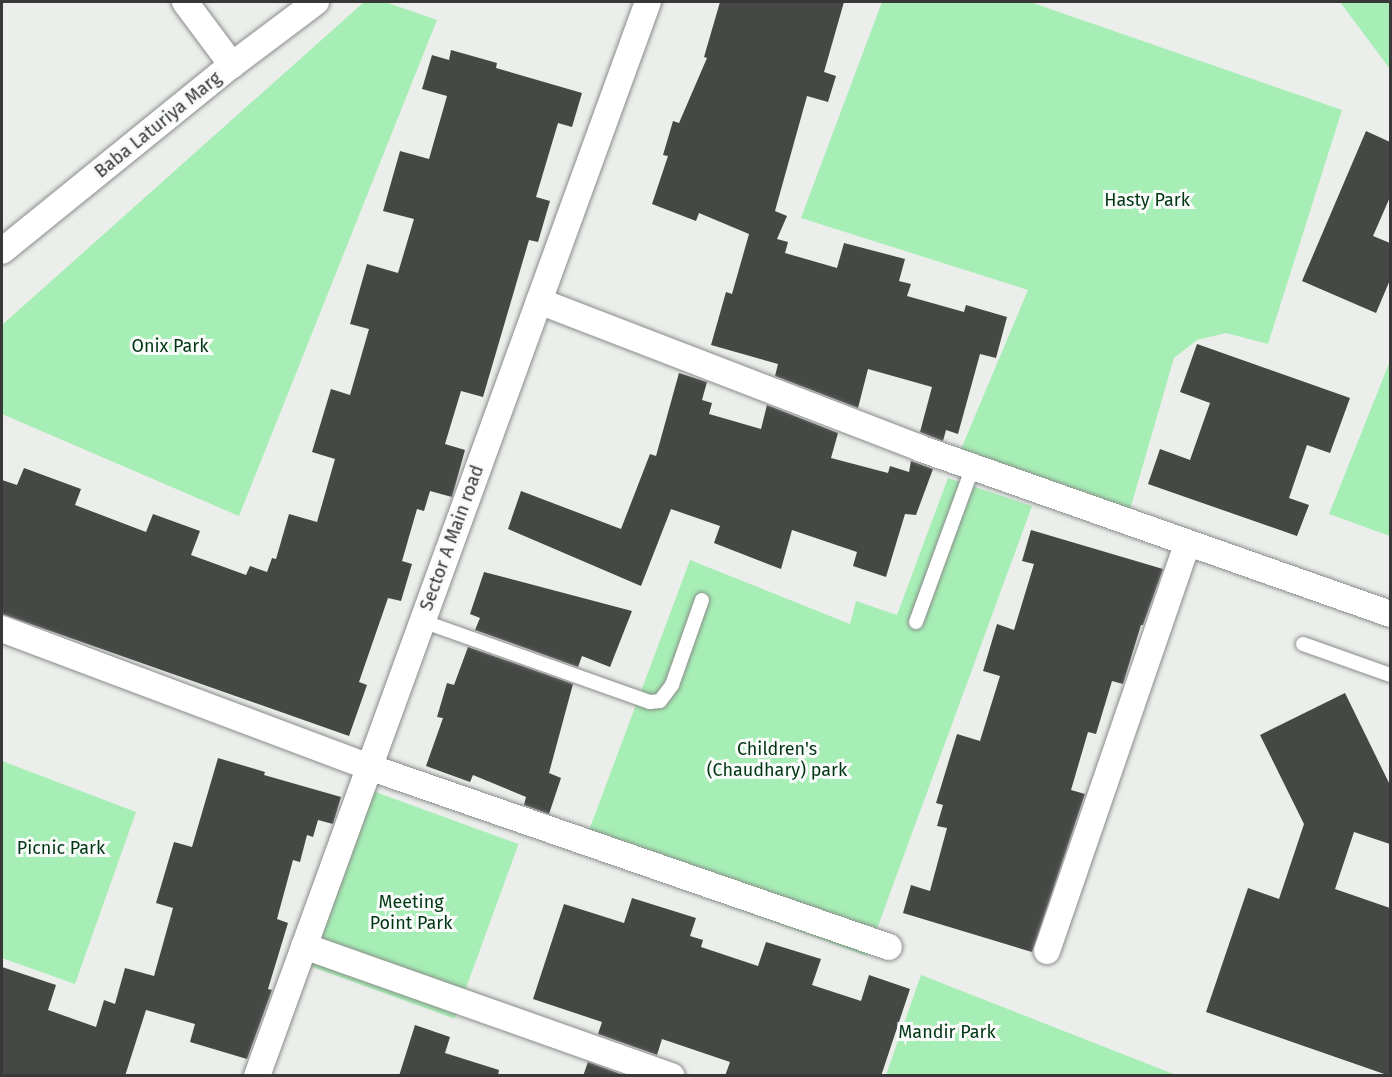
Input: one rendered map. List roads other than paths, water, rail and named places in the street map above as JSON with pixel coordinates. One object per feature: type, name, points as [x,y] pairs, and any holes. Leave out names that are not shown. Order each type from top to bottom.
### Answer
[{"type":"street","points":[[185,2],[232,65]]},
{"type":"street","name":"Baba Laturiya Marg","points":[[2,250],[232,65],[316,2]]},
{"type":"street","name":"Sector A Main road","points":[[257,1076],[648,2]]},
{"type":"street","points":[[539,301],[736,379],[1187,544],[1390,614]]},
{"type":"street","points":[[1047,951],[1187,544]]},
{"type":"street","points":[[2,629],[369,767],[889,947]]},
{"type":"street","points":[[304,946],[672,1076]]},
{"type":"lane","points":[[916,622],[973,466]]},
{"type":"lane","points":[[422,621],[650,702],[660,701],[672,685],[702,600]]},
{"type":"lane","points":[[1303,644],[1390,675]]},
{"type":"park label","name":"Hasty Park","points":[[1147,200]]},
{"type":"park label","name":"Onix Park","points":[[170,346]]},
{"type":"park label","name":"Children's (Chaudhary) park","points":[[777,760]]},
{"type":"park label","name":"Picnic Park","points":[[61,848]]},
{"type":"park label","name":"Meeting Point Park","points":[[411,913]]},
{"type":"park label","name":"Mandir Park","points":[[947,1032]]}]
